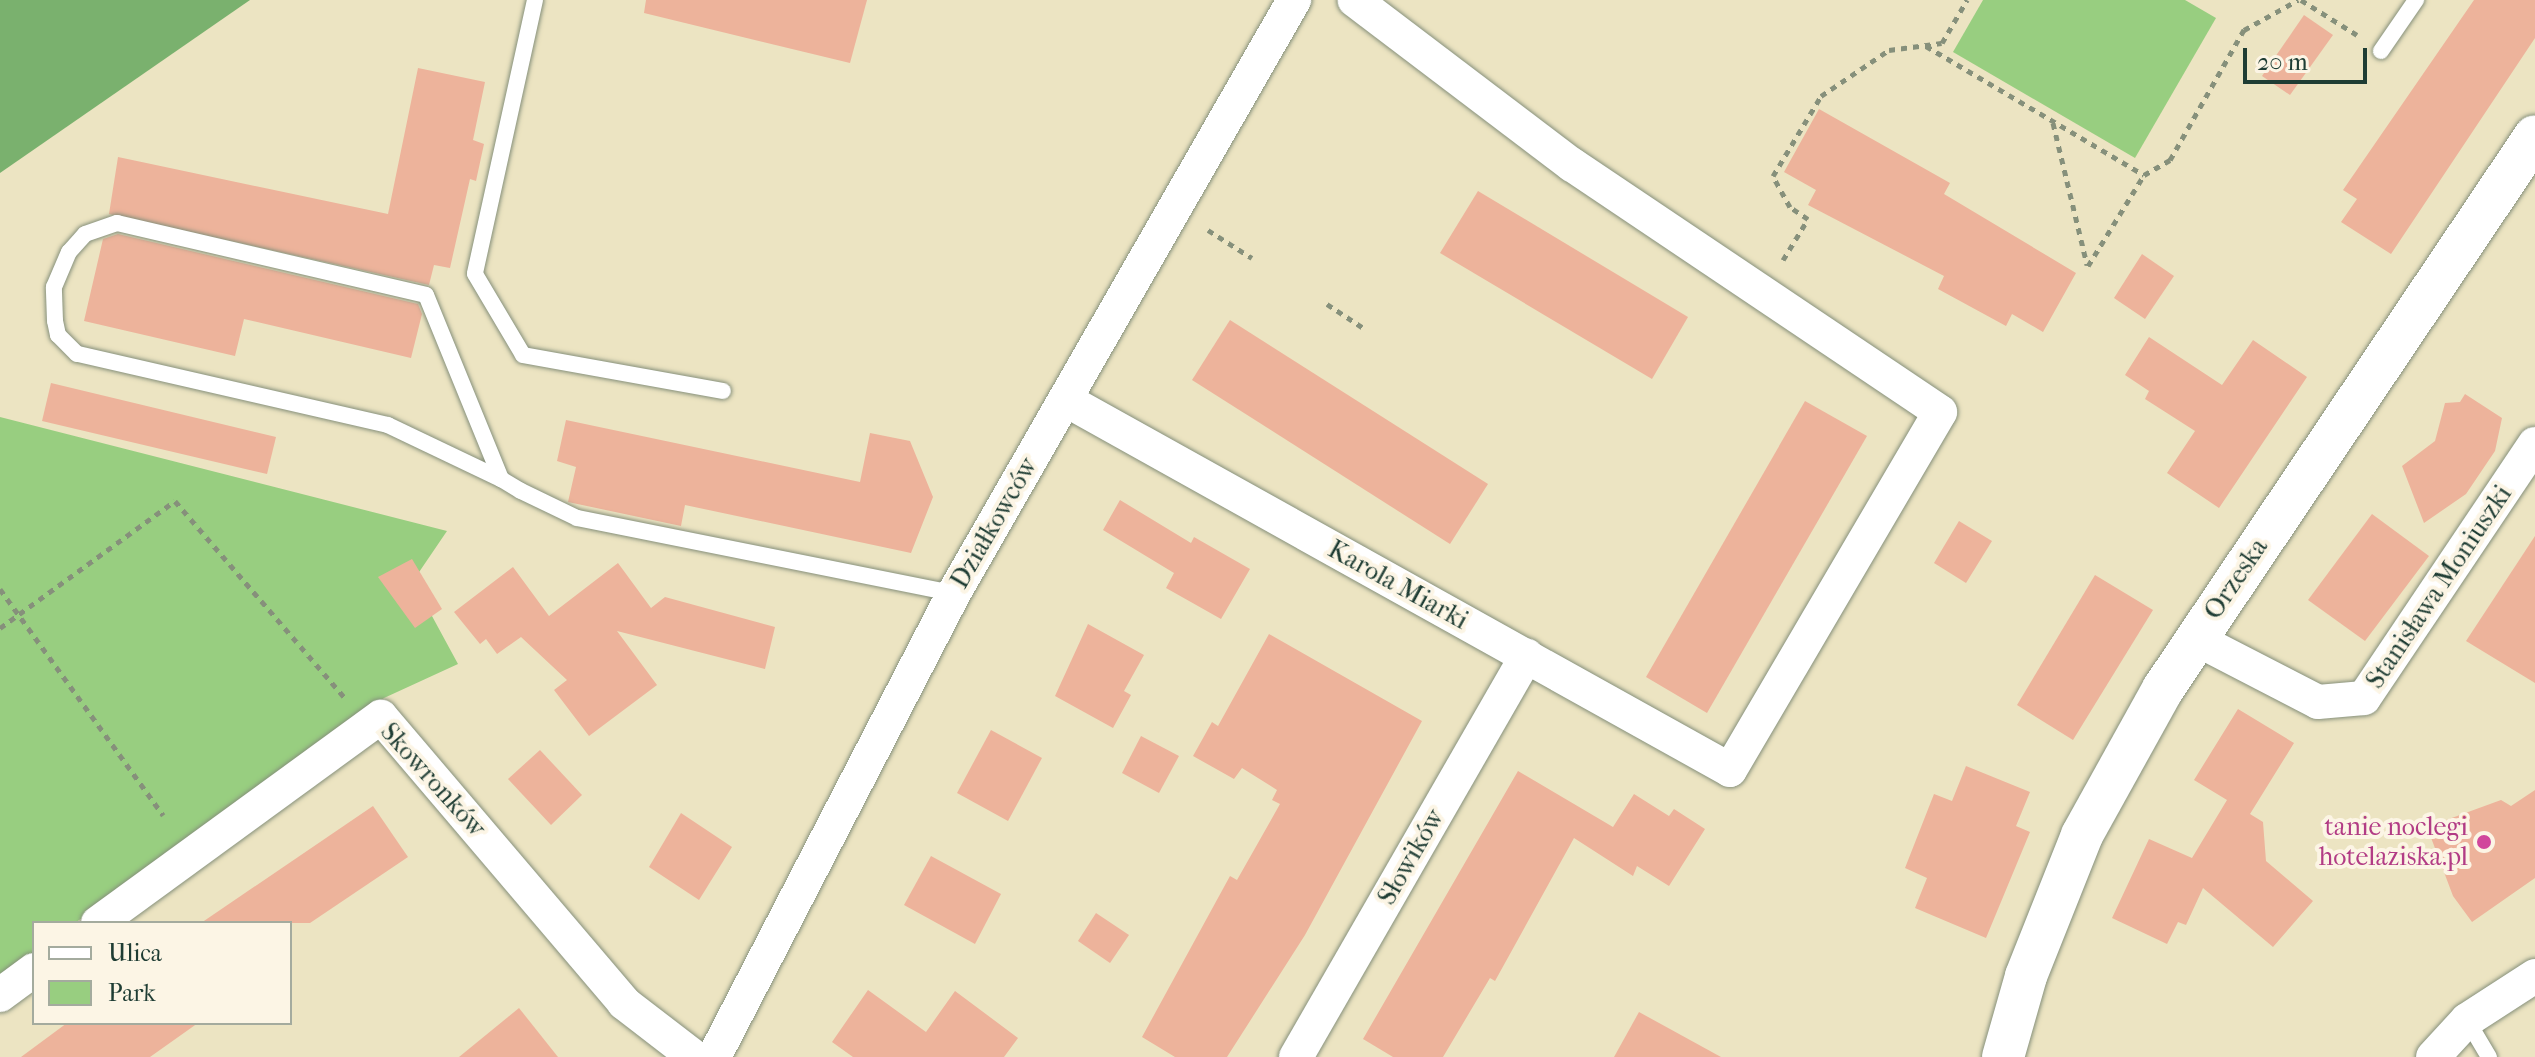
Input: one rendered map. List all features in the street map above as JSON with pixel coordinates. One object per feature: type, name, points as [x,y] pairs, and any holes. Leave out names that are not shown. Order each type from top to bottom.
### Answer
[{"type":"street","name":"Działkowców","points":[[714,1057],[954,593],[1294,0]]},
{"type":"street","points":[[1355,0],[1572,165],[1762,296]]},
{"type":"street","name":"Orzeska","points":[[2003,1057],[2026,976],[2082,835],[2196,639],[2535,136]]},
{"type":"street","name":"Karola Miarki","points":[[1066,400],[1730,770],[1940,412],[1762,296]]},
{"type":"street","name":"Stanisława Moniuszki","points":[[2196,639],[2318,702],[2364,698],[2535,444]]},
{"type":"street","name":"Słowików","points":[[1296,1057],[1527,656]]},
{"type":"street","name":"Skowronków","points":[[101,921],[381,717],[624,1003],[694,1057]]},
{"type":"street","points":[[0,995],[32,971]]},
{"type":"street","points":[[2433,1057],[2467,1020],[2535,976]]},
{"type":"lane","points":[[535,0],[475,274],[523,355],[723,391]]},
{"type":"lane","points":[[2381,51],[2416,0]]},
{"type":"lane","points":[[501,479],[426,295],[117,223],[85,234],[69,252],[54,287],[55,321],[58,335],[77,354],[388,425],[577,518],[954,593]]},
{"type":"lane","points":[[2467,1020],[2489,1057]]},
{"type":"path","points":[[1762,296],[1808,219],[1790,207],[1773,176],[1821,96],[1889,50],[1942,43],[1967,0]]},
{"type":"path","points":[[2053,121],[2088,266],[2144,175],[2170,160],[2244,30],[2299,0],[2381,51]]},
{"type":"path","points":[[1925,45],[2144,175]]},
{"type":"path","points":[[1208,230],[1252,258]]},
{"type":"path","points":[[1327,304],[1362,327]]},
{"type":"path","points":[[0,628],[175,501],[369,725]]},
{"type":"path","points":[[0,589],[163,815]]},
{"type":"green space","points":[[0,0],[250,0],[0,173]]},
{"type":"green space","points":[[1983,0],[2185,0],[2216,18],[2135,158],[1953,52]]},
{"type":"green space","points":[[0,417],[447,531],[413,581],[458,664],[384,698],[78,921],[32,921],[32,953],[0,977]]},
{"type":"building","points":[[646,0],[867,0],[850,63],[644,13]]},
{"type":"building","points":[[2474,0],[2535,0],[2535,38],[2391,254],[2341,222],[2357,199],[2343,190]]},
{"type":"building","points":[[2304,15],[2333,35],[2290,95],[2262,76]]},
{"type":"building","points":[[418,68],[485,82],[473,140],[484,144],[476,181],[470,179],[450,268],[434,265],[429,285],[109,214],[118,157],[388,214]]},
{"type":"building","points":[[1819,109],[1950,183],[1944,194],[2076,273],[2043,332],[2012,314],[2006,326],[1938,289],[1944,276],[1808,205],[1816,190],[1784,172]]},
{"type":"building","points":[[1478,191],[1688,317],[1652,379],[1440,253]]},
{"type":"building","points":[[118,234],[418,304],[422,314],[411,358],[244,319],[235,356],[84,321],[103,239]]},
{"type":"building","points":[[2142,254],[2174,276],[2145,319],[2114,298]]},
{"type":"building","points":[[1230,320],[1488,484],[1450,544],[1192,380]]},
{"type":"building","points":[[2149,337],[2222,385],[2253,340],[2307,377],[2219,508],[2167,473],[2195,431],[2145,399],[2149,391],[2125,375]]},
{"type":"building","points":[[51,383],[276,437],[267,474],[42,421]]},
{"type":"building","points":[[2465,394],[2502,418],[2495,451],[2466,494],[2424,523],[2402,466],[2435,441],[2445,403],[2460,402]]},
{"type":"building","points":[[1805,401],[1867,436],[1707,713],[1646,677]]},
{"type":"building","points":[[566,420],[860,482],[870,433],[910,441],[933,497],[911,553],[685,505],[681,526],[568,502],[576,467],[557,461]]},
{"type":"building","points":[[1120,500],[1191,543],[1194,537],[1250,569],[1221,619],[1166,588],[1174,573],[1103,530]]},
{"type":"building","points":[[2372,514],[2429,556],[2365,641],[2308,600]]},
{"type":"building","points":[[1959,521],[1992,541],[1966,583],[1934,563]]},
{"type":"building","points":[[2535,536],[2535,683],[2466,641]]},
{"type":"building","points":[[412,559],[442,609],[415,628],[378,577]]},
{"type":"building","points":[[618,563],[651,608],[665,597],[775,627],[765,669],[617,631],[657,685],[589,736],[554,690],[567,680],[521,637],[497,654],[486,639],[480,644],[454,612],[513,567],[549,616]]},
{"type":"building","points":[[2095,575],[2153,610],[2073,740],[2017,705]]},
{"type":"building","points":[[1088,624],[1144,655],[1124,691],[1131,695],[1113,728],[1055,696]]},
{"type":"building","points":[[1269,634],[1422,721],[1305,935],[1227,1057],[1175,1057],[1142,1037],[1230,876],[1237,880],[1280,804],[1272,800],[1277,790],[1242,768],[1234,779],[1193,756],[1212,722],[1218,726]]},
{"type":"building","points":[[2238,709],[2294,743],[2250,814],[2263,822],[2266,861],[2313,901],[2273,947],[2203,888],[2186,925],[2178,922],[2167,944],[2112,918],[2149,839],[2192,858],[2227,800],[2194,780]]},
{"type":"building","points":[[991,730],[1042,758],[1008,821],[957,793]]},
{"type":"building","points":[[1141,736],[1179,756],[1159,793],[1122,773]]},
{"type":"building","points":[[540,750],[582,795],[551,825],[508,779]]},
{"type":"building","points":[[1966,766],[2030,792],[2016,826],[2030,832],[1986,938],[1915,908],[1927,878],[1905,868],[1934,794],[1952,801]]},
{"type":"building","points":[[1518,771],[1613,827],[1634,794],[1669,816],[1674,809],[1705,829],[1669,886],[1637,866],[1633,876],[1574,838],[1495,981],[1490,978],[1443,1057],[1393,1057],[1363,1039]]},
{"type":"building","name":"tanie noclegi hotelaziska.pl","points":[[2535,790],[2535,878],[2472,922],[2453,896],[2427,827],[2501,800],[2511,806]]},
{"type":"building","points":[[373,806],[408,857],[310,923],[204,921]]},
{"type":"building","points":[[681,813],[732,847],[699,900],[649,867]]},
{"type":"building","points":[[931,856],[1001,894],[975,944],[904,905]]},
{"type":"building","points":[[1096,913],[1129,935],[1110,963],[1078,941]]},
{"type":"building","points":[[868,990],[926,1032],[955,991],[1018,1038],[1004,1057],[853,1057],[832,1042]]},
{"type":"building","points":[[519,1008],[558,1057],[459,1057]]},
{"type":"building","points":[[1639,1012],[1721,1057],[1614,1057]]},
{"type":"building","points":[[64,1025],[195,1025],[150,1057],[21,1057]]},
{"type":"place","name":"tanie noclegi hotelaziska.pl","points":[[2484,842]]}]
